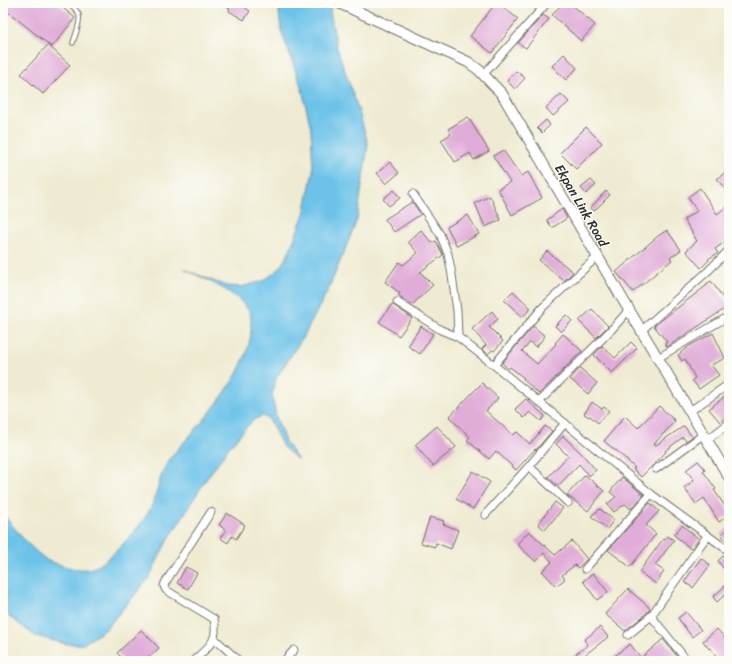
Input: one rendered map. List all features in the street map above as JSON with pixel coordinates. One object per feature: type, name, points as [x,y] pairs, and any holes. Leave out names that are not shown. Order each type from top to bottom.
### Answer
[{"type":"street","name":"Ekpan Link Road","points":[[339,3],[468,62],[484,74],[502,94],[597,257],[729,477]]},
{"type":"street","points":[[484,74],[547,3]]},
{"type":"street","points":[[413,194],[440,234],[448,254],[457,311],[458,337]]},
{"type":"street","points":[[641,331],[708,272],[729,250]]},
{"type":"street","points":[[494,365],[542,308],[597,257]]},
{"type":"street","points":[[397,302],[441,330],[458,337],[651,494],[729,551]]},
{"type":"street","points":[[539,402],[629,310]]},
{"type":"street","points":[[658,358],[729,316]]},
{"type":"street","points":[[690,412],[729,384]]},
{"type":"street","points":[[485,515],[565,423]]},
{"type":"street","points":[[656,469],[729,423]]},
{"type":"street","points":[[529,466],[568,503]]},
{"type":"street","points":[[585,569],[651,494]]},
{"type":"street","points":[[192,661],[209,646],[214,638],[216,628],[214,619],[166,590],[164,586],[212,512]]},
{"type":"street","points":[[628,635],[651,616],[707,536]]},
{"type":"street","points":[[651,616],[685,658],[692,661]]},
{"type":"street","points":[[214,638],[239,661]]},
{"type":"street","points":[[284,661],[294,650]]},
{"type":"street","points":[[3,658],[9,661]]},
{"type":"lane","points":[[69,3],[80,16],[73,43]]},
{"type":"water","points":[[278,3],[332,3],[330,11],[337,48],[359,112],[368,144],[357,220],[329,288],[305,334],[276,378],[272,396],[276,416],[285,442],[298,460],[283,447],[269,419],[262,416],[253,420],[229,447],[205,481],[165,545],[149,578],[105,630],[83,644],[67,644],[35,636],[10,617],[3,608],[3,514],[22,538],[46,559],[52,562],[73,568],[90,569],[100,565],[115,552],[138,527],[148,513],[155,497],[163,471],[169,460],[214,408],[233,381],[247,352],[251,322],[250,315],[246,307],[231,293],[184,269],[226,286],[241,287],[263,281],[277,271],[288,255],[304,214],[313,171],[311,129],[302,89],[281,30]]},
{"type":"building","points":[[5,3],[57,3],[75,18],[52,47],[3,8]]},
{"type":"building","points":[[221,3],[238,3],[250,11],[244,20],[229,11],[230,9]]},
{"type":"building","points":[[496,3],[518,19],[492,53],[470,36]]},
{"type":"building","points":[[556,3],[570,3],[595,25],[581,41],[552,15],[560,6]]},
{"type":"building","points":[[543,15],[549,19],[526,48],[518,43]]},
{"type":"building","points":[[48,45],[70,65],[43,94],[21,74]]},
{"type":"building","points":[[564,54],[577,68],[566,80],[552,66]]},
{"type":"building","points":[[516,71],[525,78],[515,89],[507,81]]},
{"type":"building","points":[[561,94],[569,102],[553,116],[546,108]]},
{"type":"building","points":[[468,117],[489,151],[474,160],[470,153],[455,162],[441,140],[451,134],[448,129]]},
{"type":"building","points":[[546,120],[550,125],[542,133],[537,128]]},
{"type":"building","points":[[586,127],[602,143],[576,169],[560,153]]},
{"type":"building","points":[[503,150],[521,176],[528,172],[542,198],[512,215],[498,189],[510,182],[493,156]]},
{"type":"building","points":[[390,162],[399,173],[386,184],[377,173]]},
{"type":"building","points":[[729,169],[729,194],[717,179]]},
{"type":"building","points":[[591,180],[596,185],[586,194],[581,188]]},
{"type":"building","points":[[700,188],[717,214],[726,207],[729,211],[729,239],[715,249],[718,253],[708,259],[709,260],[701,268],[686,251],[697,241],[684,219],[697,211],[688,197]]},
{"type":"building","points":[[394,190],[400,198],[389,206],[383,199]]},
{"type":"building","points":[[606,191],[610,195],[594,211],[590,208]]},
{"type":"building","points":[[490,196],[501,220],[485,227],[475,203]]},
{"type":"building","points":[[412,202],[421,214],[394,232],[385,219]]},
{"type":"building","points":[[562,209],[567,218],[552,228],[547,220]]},
{"type":"building","points":[[468,215],[479,234],[457,246],[447,227]]},
{"type":"building","points":[[421,230],[432,243],[436,241],[443,255],[420,272],[433,285],[412,305],[398,295],[400,293],[385,282],[399,262],[403,265],[418,253],[408,242]]},
{"type":"building","points":[[667,230],[681,250],[670,258],[672,260],[633,292],[616,272]]},
{"type":"building","points":[[547,251],[573,272],[564,281],[539,260]]},
{"type":"building","points":[[711,281],[729,306],[667,347],[665,343],[667,342],[654,326]]},
{"type":"building","points":[[513,291],[531,308],[523,317],[504,300]]},
{"type":"building","points":[[392,304],[412,318],[399,336],[379,322]]},
{"type":"building","points":[[592,309],[608,326],[596,338],[579,321]]},
{"type":"building","points":[[492,311],[498,319],[489,327],[503,341],[494,351],[492,350],[488,354],[482,349],[486,345],[472,329]]},
{"type":"building","points":[[566,315],[572,321],[561,332],[555,326]]},
{"type":"building","points":[[421,326],[433,334],[420,354],[408,346]]},
{"type":"building","points":[[533,326],[545,336],[536,347],[530,342],[522,351],[537,364],[556,344],[555,343],[563,334],[582,351],[539,394],[523,379],[524,378],[510,367],[508,369],[502,363]]},
{"type":"building","points":[[713,333],[725,358],[711,365],[719,375],[699,389],[692,380],[695,378],[685,359],[682,361],[678,355],[689,346]]},
{"type":"building","points":[[631,342],[637,348],[612,373],[594,355],[602,346],[615,358]]},
{"type":"building","points":[[580,368],[597,383],[588,394],[570,379]]},
{"type":"building","points":[[482,383],[498,398],[486,411],[513,435],[517,432],[530,444],[545,426],[552,431],[516,470],[496,451],[489,459],[467,440],[470,437],[449,417]]},
{"type":"building","points":[[729,393],[729,414],[720,422],[709,409]]},
{"type":"building","points":[[526,399],[545,416],[541,421],[530,412],[524,418],[515,409]]},
{"type":"building","points":[[592,402],[602,409],[604,407],[609,411],[598,423],[590,416],[589,417],[584,414]]},
{"type":"building","points":[[659,406],[675,421],[654,444],[656,445],[684,426],[692,437],[686,441],[683,437],[665,451],[666,452],[641,477],[633,469],[635,468],[604,441],[625,416],[638,428]]},
{"type":"building","points":[[437,426],[456,447],[433,466],[415,445]]},
{"type":"building","points":[[563,436],[596,470],[589,476],[579,464],[558,486],[548,477],[568,456],[556,444]]},
{"type":"building","points":[[698,461],[705,469],[703,471],[716,489],[714,490],[729,512],[729,515],[719,522],[704,498],[696,504],[684,488],[694,480],[686,470]]},
{"type":"building","points":[[473,471],[490,482],[473,509],[456,499]]},
{"type":"building","points":[[585,475],[604,491],[588,511],[567,495]]},
{"type":"building","points":[[622,477],[644,495],[631,509],[625,504],[614,512],[607,504],[616,497],[610,492]]},
{"type":"building","points":[[555,502],[563,508],[545,530],[538,524]]},
{"type":"building","points":[[650,503],[659,511],[646,525],[656,534],[630,567],[608,550]]},
{"type":"building","points":[[600,509],[614,520],[607,529],[591,516]]},
{"type":"building","points":[[227,513],[245,525],[236,539],[232,536],[228,543],[220,538],[226,530],[219,525]]},
{"type":"building","points":[[430,517],[444,521],[443,524],[458,530],[451,549],[436,543],[435,547],[421,543]]},
{"type":"building","points":[[682,525],[699,539],[691,549],[674,535]]},
{"type":"building","points":[[729,528],[729,545],[721,534]]},
{"type":"building","points":[[529,531],[555,555],[572,541],[587,559],[578,568],[575,565],[562,575],[565,579],[556,586],[542,571],[552,562],[544,553],[536,562],[517,544]]},
{"type":"building","points":[[667,536],[674,540],[655,565],[664,571],[656,584],[639,572],[663,539],[664,540]]},
{"type":"building","points":[[724,555],[729,563],[723,568],[718,561]]},
{"type":"building","points":[[701,558],[710,565],[693,588],[684,582]]},
{"type":"building","points":[[186,567],[197,573],[188,589],[177,583]]},
{"type":"building","points":[[593,573],[608,592],[597,600],[583,581]]},
{"type":"building","points":[[729,582],[729,591],[717,602],[713,597]]},
{"type":"building","points":[[628,589],[650,608],[647,613],[625,631],[605,614]]},
{"type":"building","points":[[686,612],[701,630],[692,637],[678,618]]},
{"type":"building","points":[[600,627],[608,637],[575,661],[572,657],[588,645],[584,640]]},
{"type":"building","points":[[717,629],[729,643],[729,661],[720,661],[703,641]]},
{"type":"building","points":[[141,630],[159,648],[145,661],[125,661],[117,653]]},
{"type":"building","points":[[663,639],[680,660],[608,661],[630,644],[641,658]]}]
